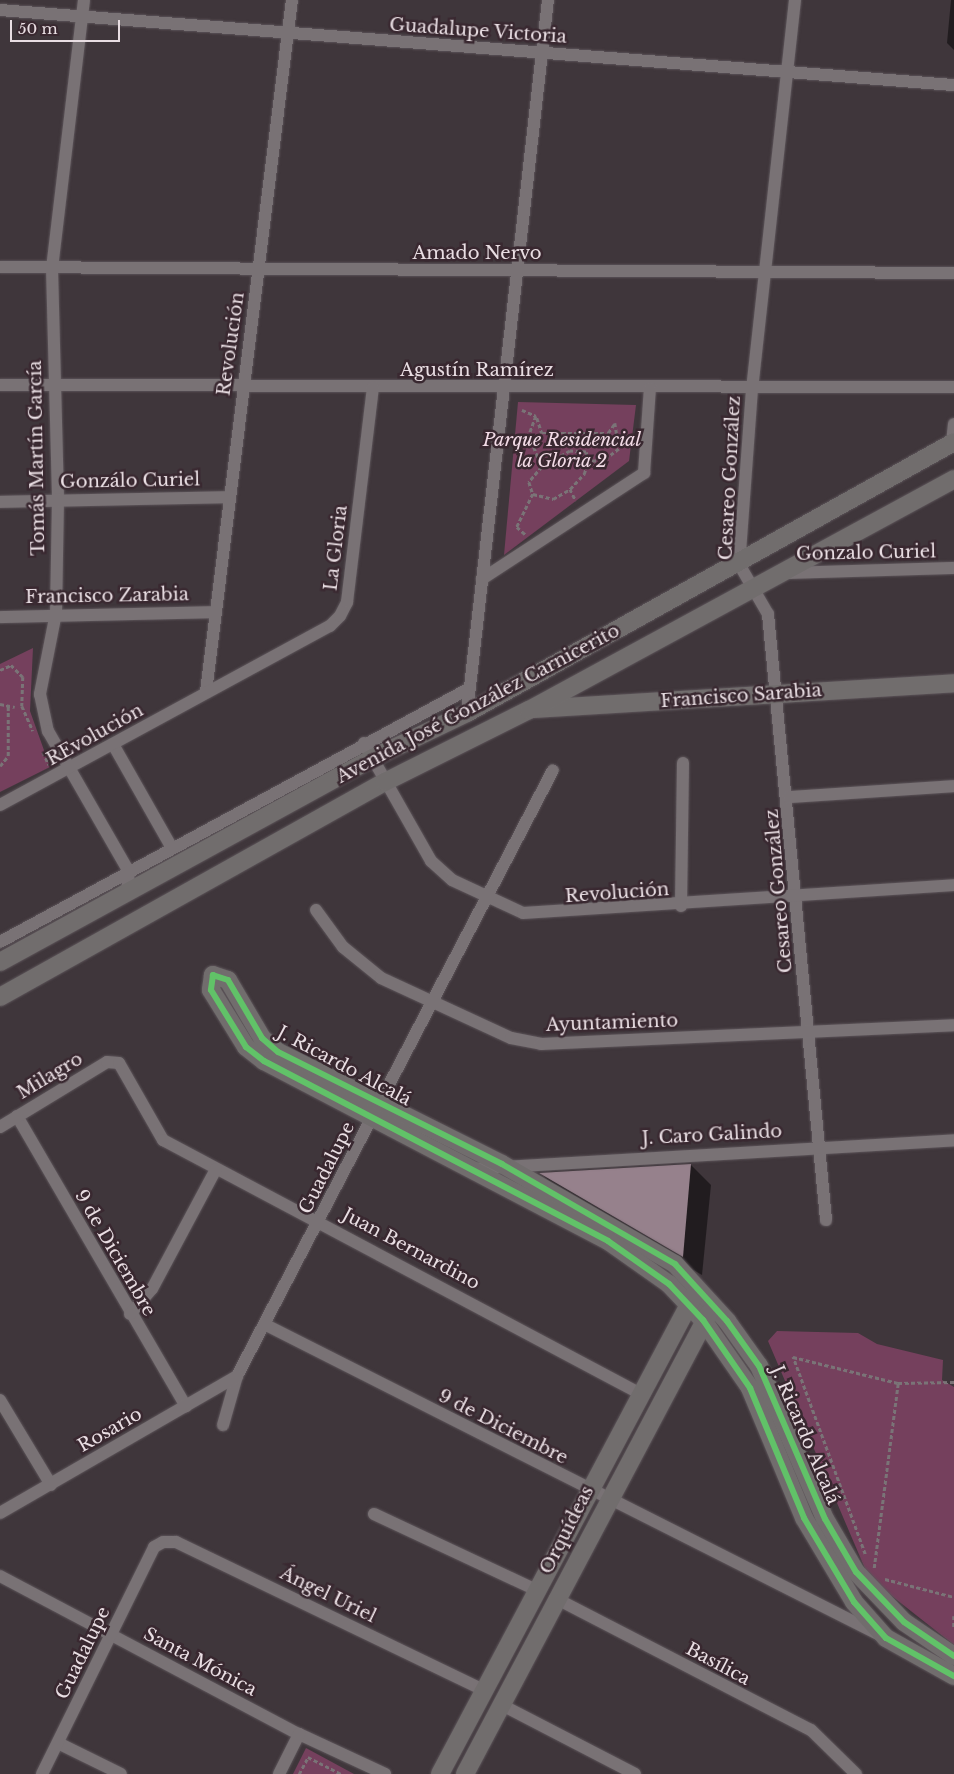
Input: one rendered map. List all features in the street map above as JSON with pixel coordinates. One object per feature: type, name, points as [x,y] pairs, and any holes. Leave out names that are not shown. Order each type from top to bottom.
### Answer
[{"type":"street","name":"Tomás Martín García","points":[[84,0],[52,268],[58,499],[56,613],[40,694],[48,731],[129,872]]},
{"type":"street","name":"Revolución","points":[[206,692],[214,612],[292,0]]},
{"type":"street","points":[[467,713],[548,0]]},
{"type":"street","name":"Cesareo González","points":[[795,0],[752,389],[739,564],[753,585],[768,614],[788,797],[809,1032],[817,1147],[826,1220]]},
{"type":"street","name":"Guadalupe Victoria","points":[[0,10],[954,85]]},
{"type":"street","name":"Amado Nervo","points":[[0,267],[954,273]]},
{"type":"street","name":"Agustín Ramírez","points":[[0,385],[752,389],[954,387]]},
{"type":"street","name":"La Gloria","points":[[206,692],[330,626],[340,616],[347,602],[373,388]]},
{"type":"street","points":[[482,578],[644,473],[650,388]]},
{"type":"street","points":[[953,442],[954,424]]},
{"type":"street","name":"Avenida José González Carnicerito","points":[[0,962],[127,892],[368,751],[467,713],[739,564],[953,442]]},
{"type":"street","name":"Avenida José González Carnicerito","points":[[0,997],[385,782],[529,710],[753,585],[954,479]]},
{"type":"street","name":"Gonzálo Curiel","points":[[0,502],[58,499],[230,497]]},
{"type":"street","name":"Gonzalo Curiel","points":[[779,572],[954,568]]},
{"type":"street","name":"Francisco Zarabia","points":[[0,618],[56,613],[214,612]]},
{"type":"street","name":"Francisco Sarabia","points":[[529,710],[954,683]]},
{"type":"street","points":[[0,942],[172,848],[368,751],[470,688]]},
{"type":"street","name":"REvolución","points":[[0,805],[114,746],[206,692]]},
{"type":"street","points":[[114,746],[172,848]]},
{"type":"street","name":"Revolución","points":[[368,751],[431,860],[452,880],[485,897],[523,913],[541,915],[681,906],[954,884]]},
{"type":"street","points":[[681,906],[683,763]]},
{"type":"street","name":"Guadalupe","points":[[223,1425],[237,1376],[266,1326],[433,1003],[485,897],[553,770]]},
{"type":"street","points":[[788,797],[954,786]]},
{"type":"street","points":[[127,892],[129,872]]},
{"type":"street","name":"Ayuntamiento","points":[[316,910],[358,962],[433,1003],[511,1038],[541,1044],[954,1025]]},
{"type":"street","name":"J. Ricardo Alcalá","points":[[954,1656],[904,1622],[856,1572],[826,1519],[759,1366],[714,1306],[675,1264],[502,1164],[376,1110],[291,1077],[246,1047],[210,990],[210,980],[219,975],[228,980],[262,1038],[278,1052],[376,1110],[472,1169],[630,1254],[688,1303],[703,1320],[750,1388],[826,1558],[854,1602],[886,1638],[954,1676]]},
{"type":"street","name":"Milagro","points":[[0,1127],[107,1062],[119,1063]]},
{"type":"street","name":"Juan Bernardino","points":[[119,1063],[163,1140],[216,1169],[320,1220],[639,1393]]},
{"type":"street","name":"9 de Diciembre","points":[[17,1116],[130,1314],[186,1406]]},
{"type":"street","name":"J. Caro Galindo","points":[[472,1169],[502,1164],[954,1140]]},
{"type":"street","points":[[130,1314],[152,1289],[216,1169]]},
{"type":"street","name":"Orquídeas","points":[[440,1774],[639,1393],[688,1303],[699,1289]]},
{"type":"street","name":"Orquídeas","points":[[465,1774],[555,1598],[610,1501],[703,1320],[714,1306]]},
{"type":"street","name":"9 de Diciembre","points":[[266,1326],[587,1491],[886,1638]]},
{"type":"street","name":"Rosario","points":[[0,1514],[237,1376]]},
{"type":"street","points":[[0,1400],[51,1485]]},
{"type":"street","points":[[374,1514],[536,1590]]},
{"type":"street","name":"Ángel Uriel","points":[[154,1548],[176,1542],[485,1691]]},
{"type":"street","name":"Guadalupe","points":[[42,1774],[154,1548]]},
{"type":"street","name":"Santa Mónica","points":[[0,1576],[299,1734],[385,1774]]},
{"type":"street","name":"Basílica","points":[[555,1598],[811,1730],[856,1774]]},
{"type":"street","points":[[500,1704],[635,1774]]},
{"type":"street","points":[[279,1774],[299,1734]]},
{"type":"street","points":[[58,1743],[121,1774]]},
{"type":"path","points":[[522,410],[536,416],[542,433],[608,433],[615,423],[619,449],[603,461],[588,461]]},
{"type":"path","points":[[536,416],[529,435],[542,467]]},
{"type":"path","points":[[533,494],[552,498],[570,489],[584,474],[588,461],[586,452],[570,451],[542,467],[529,482],[533,494],[517,527],[528,537],[535,532]]},
{"type":"path","points":[[570,489],[577,500],[570,506]]},
{"type":"path","points":[[0,670],[10,665],[23,677],[22,706],[38,740]]},
{"type":"path","points":[[0,704],[15,707]]},
{"type":"path","points":[[0,766],[8,756],[8,706]]},
{"type":"path","points":[[41,771],[50,767],[42,749]]},
{"type":"path","points":[[898,1382],[873,1576],[793,1357],[898,1382],[954,1382]]},
{"type":"path","points":[[882,1578],[954,1597]]},
{"type":"path","points":[[954,1616],[954,1627]]},
{"type":"path","points":[[299,1774],[308,1757],[342,1774]]},
{"type":"green space","name":"Parque Residencial la Gloria 2","points":[[518,402],[636,405],[629,461],[504,555]]},
{"type":"green space","points":[[33,648],[30,711],[50,767],[0,792],[0,664]]},
{"type":"green space","points":[[777,1331],[858,1333],[877,1344],[943,1360],[942,1380],[954,1387],[954,1645],[869,1578],[768,1341]]},
{"type":"green space","points":[[306,1748],[354,1774],[293,1774]]},
{"type":"building","points":[[691,1164],[683,1257],[539,1173]]},
{"type":"cycle path","points":[[954,1656],[904,1622],[856,1572],[825,1519],[759,1366],[727,1321],[675,1264],[502,1164],[278,1052],[262,1038],[228,980],[213,975],[211,990],[246,1047],[264,1061],[608,1241],[669,1284],[703,1320],[750,1388],[804,1518],[854,1602],[886,1638],[954,1676]]}]
